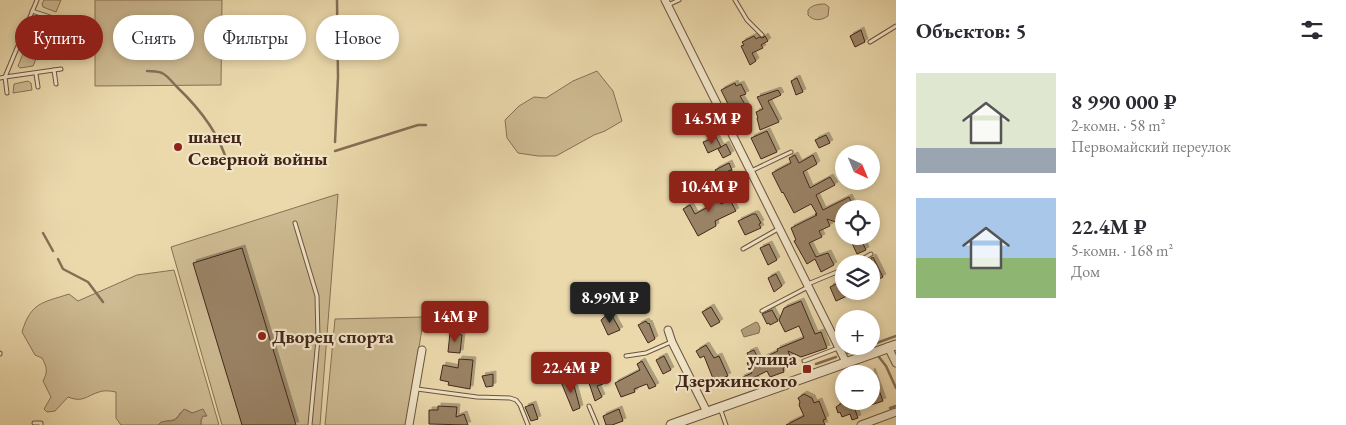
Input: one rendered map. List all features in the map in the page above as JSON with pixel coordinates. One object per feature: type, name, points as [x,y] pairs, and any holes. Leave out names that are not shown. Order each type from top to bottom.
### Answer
[{"type":"street","points":[[666,3],[835,340]]},
{"type":"street","points":[[668,330],[672,342],[707,412]]},
{"type":"street","points":[[671,425],[892,346],[896,362]]},
{"type":"street","points":[[409,425],[422,350]]},
{"type":"street","points":[[842,355],[846,362]]},
{"type":"street","points":[[861,425],[896,412]]},
{"type":"lane","points":[[7,93],[5,77],[37,0]]},
{"type":"lane","points":[[666,3],[679,0]]},
{"type":"lane","points":[[735,0],[747,20],[762,35]]},
{"type":"lane","points":[[32,11],[44,15]]},
{"type":"lane","points":[[870,42],[896,26]]},
{"type":"lane","points":[[0,78],[60,69]]},
{"type":"lane","points":[[54,70],[56,84]]},
{"type":"lane","points":[[36,74],[38,88]]},
{"type":"lane","points":[[694,131],[724,118]]},
{"type":"lane","points":[[715,192],[792,152]]},
{"type":"lane","points":[[295,223],[317,296],[318,339],[310,425]]},
{"type":"lane","points":[[743,249],[779,228]]},
{"type":"lane","points":[[762,311],[835,273]]},
{"type":"lane","points":[[626,356],[646,353],[672,342]]},
{"type":"lane","points":[[804,361],[835,349]]},
{"type":"lane","points":[[416,389],[477,397],[510,398],[520,404],[528,425]]},
{"type":"lane","points":[[589,406],[597,425]]},
{"type":"lane","points":[[720,408],[726,425]]},
{"type":"lane","points":[[34,423],[41,425]]},
{"type":"shaded area","points":[[44,0],[61,0],[56,12],[43,7]]},
{"type":"shaded area","points":[[95,0],[222,0],[222,15],[204,15],[204,60],[221,60],[221,85],[95,86],[95,60],[103,60],[103,15],[95,15]]},
{"type":"shaded area","points":[[825,4],[829,7],[828,16],[817,20],[808,15],[808,10],[811,7]]},
{"type":"shaded area","points":[[20,60],[36,60],[33,66],[20,68],[18,66]]},
{"type":"shaded area","points":[[597,71],[613,91],[622,121],[556,156],[518,153],[507,138],[505,120],[519,106],[534,97],[546,98],[573,81]]},
{"type":"shaded area","points":[[28,81],[31,83],[32,90],[13,93],[14,84]]},
{"type":"shaded area","name":"Дворец спорта","points":[[338,194],[320,425],[222,425],[171,247]]},
{"type":"shaded area","points":[[174,270],[219,425],[201,425],[203,416],[206,416],[187,410],[180,413],[175,419],[164,421],[158,425],[121,425],[116,418],[116,392],[108,391],[99,392],[81,399],[68,397],[55,411],[47,412],[44,409],[51,397],[43,381],[46,375],[46,367],[42,358],[35,355],[22,332],[25,322],[34,309],[45,302],[69,294],[78,301],[137,275]]},
{"type":"shaded area","points":[[424,317],[406,425],[325,425],[335,319]]},
{"type":"shaded area","points":[[756,322],[760,328],[759,333],[744,337],[741,330]]},
{"type":"shaded area","points":[[184,409],[192,413],[203,409],[207,416],[203,416],[201,425],[158,425],[161,422],[175,420]]},
{"type":"building","points":[[861,30],[865,42],[855,47],[850,36]]},
{"type":"building","points":[[754,36],[756,39],[765,36],[768,41],[761,45],[763,48],[752,53],[756,61],[750,65],[741,46],[744,45],[742,42]]},
{"type":"building","points":[[797,78],[803,92],[796,95],[791,81]]},
{"type":"building","points":[[735,83],[736,86],[741,84],[746,94],[740,96],[746,106],[737,111],[734,105],[730,108],[721,90]]},
{"type":"building","points":[[778,90],[781,95],[768,101],[779,122],[760,130],[756,112],[763,109],[757,97]]},
{"type":"building","points":[[767,131],[777,152],[761,159],[751,138]]},
{"type":"building","points":[[826,135],[830,143],[819,148],[815,140]]},
{"type":"building","points":[[716,137],[721,147],[708,153],[703,142]]},
{"type":"building","points":[[726,144],[731,154],[723,158],[718,149]]},
{"type":"building","points":[[795,155],[799,163],[813,155],[817,164],[803,172],[810,188],[830,177],[835,185],[816,195],[823,210],[835,204],[835,222],[827,219],[830,226],[819,231],[822,237],[809,243],[816,257],[828,253],[834,265],[821,272],[815,259],[807,264],[794,241],[796,240],[791,228],[817,214],[811,204],[794,213],[772,173],[791,163],[789,158]]},
{"type":"building","points":[[729,163],[732,170],[728,171],[731,177],[719,182],[715,170]]},
{"type":"building","points":[[685,177],[689,187],[680,191],[676,181]]},
{"type":"building","points":[[708,185],[718,203],[720,202],[721,204],[730,200],[736,211],[715,221],[716,226],[698,236],[683,209],[690,205],[695,214],[710,206],[701,190]]},
{"type":"building","points":[[756,214],[761,223],[759,224],[761,228],[745,235],[738,221]]},
{"type":"building","points":[[769,244],[777,260],[768,265],[760,248]]},
{"type":"building","points":[[853,245],[864,245],[866,250],[857,254]]},
{"type":"building","points":[[242,248],[296,425],[242,425],[193,263]]},
{"type":"building","points":[[776,274],[782,286],[774,292],[768,278]]},
{"type":"building","points":[[835,284],[835,299],[830,287]]},
{"type":"building","points":[[801,301],[815,334],[821,332],[827,348],[801,357],[788,351],[792,361],[784,365],[784,372],[770,377],[767,371],[755,377],[758,384],[745,388],[741,378],[752,373],[747,363],[751,362],[747,353],[754,350],[759,360],[778,351],[777,349],[804,338],[799,326],[785,332],[779,320],[784,308]]},
{"type":"building","points":[[711,307],[720,322],[711,327],[702,312]]},
{"type":"building","points":[[772,310],[778,321],[770,325],[769,323],[767,324],[762,314]]},
{"type":"building","points":[[610,312],[620,330],[608,335],[601,320]]},
{"type":"building","points":[[646,321],[649,323],[655,339],[648,343],[638,325]]},
{"type":"building","points":[[450,333],[462,335],[460,353],[448,352]]},
{"type":"building","points":[[706,345],[714,358],[719,356],[728,376],[714,381],[704,356],[700,358],[696,351]]},
{"type":"building","points":[[664,356],[671,370],[663,374],[656,360]]},
{"type":"building","points":[[459,359],[473,360],[470,389],[448,385],[449,382],[440,380],[443,365],[458,368]]},
{"type":"building","points":[[642,361],[656,386],[649,389],[647,384],[634,389],[635,392],[621,397],[615,383],[640,370],[637,364]]},
{"type":"building","points":[[589,369],[591,374],[599,371],[603,384],[597,386],[602,397],[595,401],[585,371]]},
{"type":"building","points":[[493,374],[493,386],[486,387],[482,376]]},
{"type":"building","points":[[572,378],[580,408],[573,411],[561,382]]},
{"type":"building","points":[[804,394],[812,398],[814,403],[819,401],[826,419],[823,420],[825,425],[786,425],[804,416],[798,398]]},
{"type":"building","points":[[533,404],[538,419],[531,421],[525,407]]},
{"type":"building","points":[[438,406],[457,407],[456,417],[464,414],[468,425],[429,424],[429,410],[438,410]]},
{"type":"building","points":[[619,409],[623,421],[606,425],[603,416]]},
{"type":"building","points":[[837,410],[855,410],[858,418],[852,420],[850,414],[842,417],[840,412],[838,413]]},
{"type":"waterway","points":[[335,142],[338,77],[337,0]]},
{"type":"waterway","points":[[147,71],[164,74],[193,103],[219,141],[227,162]]},
{"type":"waterway","points":[[335,151],[418,125],[426,125]]},
{"type":"waterway","points":[[43,233],[53,251]]},
{"type":"waterway","points":[[58,259],[63,269],[88,282],[103,302]]},
{"type":"waterway","points":[[880,342],[896,336]]},
{"type":"waterway","points":[[816,364],[836,357]]},
{"type":"waterway","points":[[879,357],[886,366],[896,388]]},
{"type":"waterway","points":[[890,408],[896,406]]},
{"type":"place","name":"шанец Северной войны","points":[[178,147]]},
{"type":"place","name":"Дворец спорта","points":[[262,336]]},
{"type":"place","name":"улица Дзержинского","points":[[807,369]]}]
